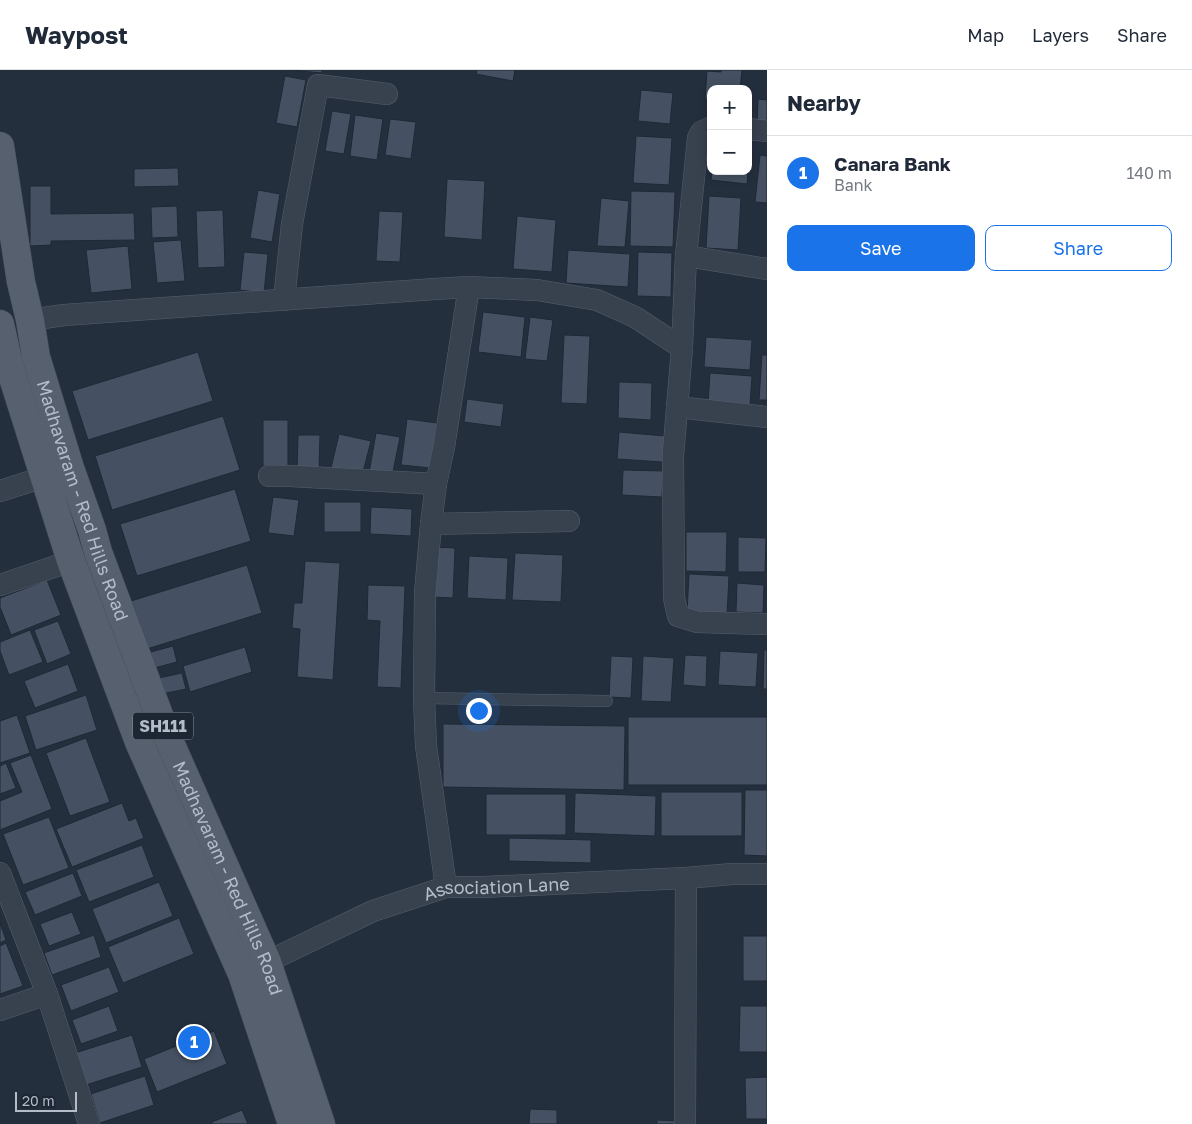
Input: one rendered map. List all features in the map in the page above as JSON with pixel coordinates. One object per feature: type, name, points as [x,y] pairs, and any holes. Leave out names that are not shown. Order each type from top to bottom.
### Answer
[{"type":"main road","name":"Madhavaram - Red Hills Road","points":[[0,146],[21,282],[36,358],[70,468],[98,552],[165,731],[267,962],[321,1124]]},
{"type":"main road","name":"Madhavaram - Red Hills Road","points":[[0,324],[5,366],[71,560],[139,742],[242,974],[292,1124]]},
{"type":"street","points":[[284,300],[292,224],[318,85],[387,94]]},
{"type":"street","points":[[707,129],[701,132],[698,138],[686,256],[682,348],[672,456],[674,598],[678,616],[697,622],[767,624]]},
{"type":"street","points":[[752,129],[767,131]]},
{"type":"street","points":[[686,256],[767,269]]},
{"type":"street","points":[[446,887],[426,746],[424,698],[425,593],[436,484],[444,447],[469,288]]},
{"type":"street","points":[[30,320],[64,315],[469,288],[537,290],[597,300],[635,317],[682,348]]},
{"type":"street","points":[[677,407],[767,417]]},
{"type":"street","points":[[269,476],[436,484]]},
{"type":"street","points":[[0,491],[44,477]]},
{"type":"street","points":[[431,524],[570,521]]},
{"type":"street","points":[[0,585],[71,560]]},
{"type":"street","points":[[0,874],[47,994],[89,1124]]},
{"type":"street","name":"Association Lane","points":[[242,974],[374,910],[446,887],[767,874]]},
{"type":"street","points":[[685,1124],[686,878]]},
{"type":"street","points":[[0,1010],[47,994]]},
{"type":"lane","points":[[424,698],[607,701]]},
{"type":"building","points":[[291,70],[322,70],[322,73]]},
{"type":"building","points":[[477,70],[515,70],[513,81],[476,74]]},
{"type":"building","points":[[721,70],[742,70],[740,85],[707,85],[707,99],[705,99],[707,71],[721,72]]},
{"type":"building","points":[[285,76],[306,80],[297,127],[276,123]]},
{"type":"building","points":[[641,90],[673,93],[670,124],[638,121]]},
{"type":"building","points":[[758,99],[767,100],[767,127],[757,126]]},
{"type":"building","points":[[332,111],[351,114],[344,154],[325,151]]},
{"type":"building","points":[[355,115],[383,119],[377,160],[350,156]]},
{"type":"building","points":[[390,119],[416,122],[411,159],[385,155]]},
{"type":"building","points":[[636,136],[672,138],[669,185],[633,183]]},
{"type":"building","points":[[760,155],[767,156],[767,203],[755,202]]},
{"type":"building","points":[[178,168],[179,186],[134,187],[134,169]]},
{"type":"building","points":[[712,175],[748,175],[747,184],[711,180]]},
{"type":"building","points":[[447,179],[485,181],[482,240],[444,237]]},
{"type":"building","points":[[30,186],[51,186],[51,214],[134,213],[135,240],[51,241],[51,245],[30,246]]},
{"type":"building","points":[[258,190],[280,194],[272,242],[250,238]]},
{"type":"building","points":[[631,191],[675,192],[673,247],[630,246]]},
{"type":"building","points":[[709,196],[741,198],[738,250],[706,248]]},
{"type":"building","points":[[601,198],[629,201],[625,247],[597,246]]},
{"type":"building","points":[[177,206],[178,237],[152,238],[151,207]]},
{"type":"building","points":[[223,210],[225,267],[198,268],[196,211]]},
{"type":"building","points":[[379,211],[403,212],[400,262],[376,261]]},
{"type":"building","points":[[517,216],[556,220],[552,272],[513,269]]},
{"type":"building","points":[[181,240],[185,281],[157,283],[153,242]]},
{"type":"building","points":[[128,246],[132,289],[91,293],[86,250]]},
{"type":"building","points":[[568,250],[630,254],[628,287],[566,283]]},
{"type":"building","points":[[244,252],[268,254],[264,293],[240,290]]},
{"type":"building","points":[[638,252],[672,253],[671,297],[637,296]]},
{"type":"building","points":[[483,312],[525,317],[521,357],[478,352]]},
{"type":"building","points":[[530,317],[553,320],[547,361],[525,359]]},
{"type":"building","points":[[564,335],[590,336],[587,404],[561,403]]},
{"type":"building","points":[[706,337],[752,340],[750,370],[704,367]]},
{"type":"building","points":[[198,352],[213,401],[88,440],[72,391]]},
{"type":"building","points":[[762,355],[767,355],[767,400],[759,400]]},
{"type":"building","points":[[710,373],[752,376],[750,405],[708,403]]},
{"type":"building","points":[[619,382],[652,383],[651,420],[618,418]]},
{"type":"building","points":[[467,399],[504,404],[501,427],[464,422]]},
{"type":"building","points":[[223,416],[240,470],[112,510],[95,456]]},
{"type":"building","points":[[407,419],[437,423],[431,468],[401,465]]},
{"type":"building","points":[[263,420],[288,420],[288,466],[263,466]]},
{"type":"building","points":[[619,432],[665,436],[663,462],[617,459]]},
{"type":"building","points":[[376,433],[400,437],[392,477],[369,473]]},
{"type":"building","points":[[339,434],[371,441],[362,476],[331,468]]},
{"type":"building","points":[[298,435],[320,435],[319,469],[297,469]]},
{"type":"building","points":[[623,470],[663,471],[662,497],[622,495]]},
{"type":"building","points":[[235,489],[251,541],[137,576],[120,524]]},
{"type":"building","points":[[273,497],[299,500],[294,536],[268,533]]},
{"type":"building","points":[[324,502],[361,502],[361,532],[324,532]]},
{"type":"building","points":[[371,507],[412,509],[411,536],[370,534]]},
{"type":"building","points":[[686,532],[727,532],[726,572],[686,571]]},
{"type":"building","points":[[738,537],[766,538],[765,572],[738,572]]},
{"type":"building","points":[[434,547],[455,548],[453,598],[432,597]]},
{"type":"building","points":[[515,553],[563,555],[561,602],[512,600]]},
{"type":"building","points":[[469,556],[508,558],[506,600],[467,598]]},
{"type":"building","points":[[305,561],[340,563],[333,680],[297,677],[300,629],[292,628],[294,603],[302,603]]},
{"type":"building","points":[[247,565],[262,613],[147,649],[131,601]]},
{"type":"building","points":[[689,574],[729,576],[727,615],[687,613]]},
{"type":"building","points":[[47,580],[61,615],[11,635],[0,607],[0,598]]},
{"type":"building","points":[[737,583],[764,585],[763,613],[736,612]]},
{"type":"building","points":[[368,585],[405,586],[401,688],[377,687],[380,621],[367,620]]},
{"type":"building","points":[[58,621],[71,654],[47,664],[34,630]]},
{"type":"building","points":[[30,630],[43,662],[9,675],[0,651],[0,642]]},
{"type":"building","points":[[173,646],[177,662],[147,670],[143,654]]},
{"type":"building","points":[[245,647],[252,672],[190,692],[183,666]]},
{"type":"building","points":[[764,650],[767,650],[767,689],[763,689]]},
{"type":"building","points":[[720,651],[758,653],[756,687],[718,685]]},
{"type":"building","points":[[685,655],[707,656],[706,687],[683,685]]},
{"type":"building","points":[[611,656],[633,657],[631,698],[609,697]]},
{"type":"building","points":[[643,656],[674,658],[671,702],[641,701]]},
{"type":"building","points":[[68,664],[78,691],[35,708],[24,681]]},
{"type":"building","points":[[182,673],[186,689],[157,695],[154,679]]},
{"type":"building","points":[[86,695],[97,730],[36,750],[25,716]]},
{"type":"building","points":[[17,715],[30,753],[0,763],[0,721]]},
{"type":"building","points":[[628,717],[767,717],[767,785],[628,785]]},
{"type":"building","points":[[443,724],[625,726],[624,790],[443,787]]},
{"type":"building","points":[[86,738],[110,802],[70,816],[46,753]]},
{"type":"building","points":[[31,755],[52,809],[0,830],[0,801],[22,792],[10,763]]},
{"type":"building","points":[[6,763],[16,788],[0,794],[0,766]]},
{"type":"building","points":[[745,790],[767,790],[767,856],[744,855]]},
{"type":"building","points":[[661,792],[742,792],[742,836],[661,836]]},
{"type":"building","points":[[575,793],[656,796],[655,836],[574,833]]},
{"type":"building","points":[[486,794],[566,794],[566,835],[486,835]]},
{"type":"building","points":[[122,803],[129,821],[136,818],[144,838],[72,867],[56,829]]},
{"type":"building","points":[[49,817],[69,868],[23,885],[3,834]]},
{"type":"building","points":[[509,838],[591,840],[591,863],[509,861]]},
{"type":"building","points":[[142,845],[154,877],[89,902],[76,870]]},
{"type":"building","points":[[73,873],[82,896],[35,915],[25,892]]},
{"type":"building","points":[[159,882],[173,916],[106,943],[92,909]]},
{"type":"building","points":[[72,912],[81,934],[49,946],[40,924]]},
{"type":"building","points":[[179,918],[194,954],[123,983],[108,947]]},
{"type":"building","points":[[0,923],[6,940],[0,943]]},
{"type":"building","points":[[94,935],[101,957],[52,975],[44,953]]},
{"type":"building","points":[[743,936],[767,936],[767,981],[743,981]]},
{"type":"building","points":[[6,943],[23,986],[0,994],[0,946]]},
{"type":"building","points":[[109,967],[119,992],[71,1011],[61,985]]},
{"type":"building","points":[[109,1006],[118,1031],[81,1044],[72,1020]]},
{"type":"building","points":[[740,1006],[767,1006],[767,1052],[739,1052]]},
{"type":"building","points":[[214,1031],[227,1064],[157,1092],[144,1059]]},
{"type":"building","points":[[132,1035],[142,1067],[86,1085],[75,1053]]},
{"type":"building","points":[[145,1076],[154,1105],[100,1123],[91,1094]]},
{"type":"building","points":[[767,1077],[767,1119],[746,1119],[745,1078]]},
{"type":"building","points":[[530,1109],[557,1110],[557,1124],[529,1124]]},
{"type":"building","points":[[242,1110],[248,1124],[212,1124],[212,1122]]},
{"type":"building","points":[[657,1120],[676,1121],[675,1124],[657,1124]]},
{"type":"place","name":"Canara Bank","points":[[194,1042]]}]
